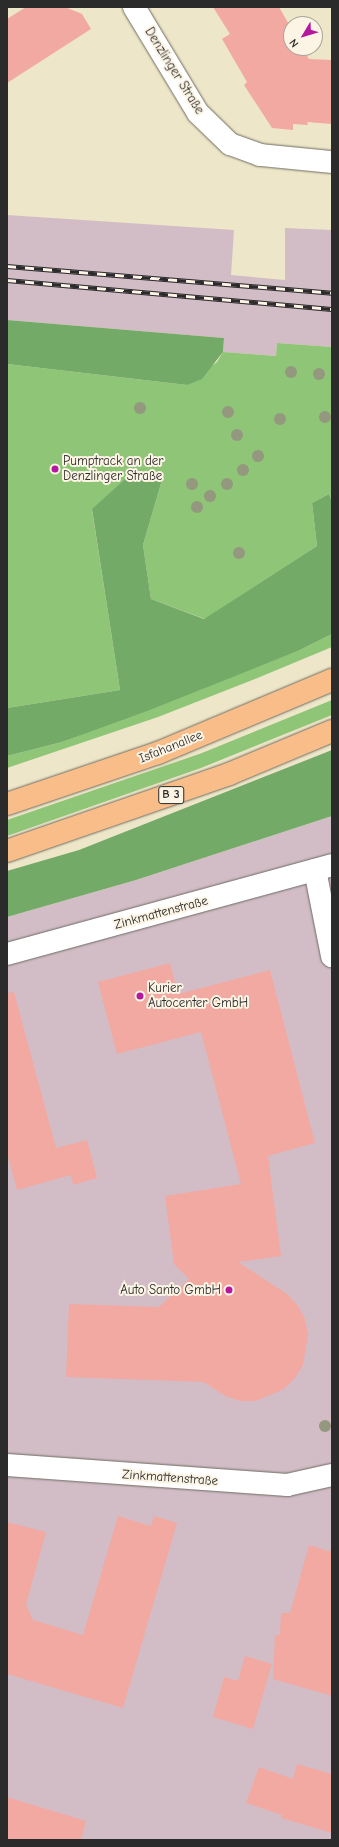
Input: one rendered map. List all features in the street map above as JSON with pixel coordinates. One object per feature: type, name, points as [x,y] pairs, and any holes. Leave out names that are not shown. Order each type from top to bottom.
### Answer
[{"type":"highway","name":"Isfahanallee","points":[[7,804],[158,753],[332,680]]},
{"type":"highway","name":"B 3","points":[[7,851],[229,774],[332,731]]},
{"type":"street","name":"Denzlinger Straße","points":[[134,7],[198,113],[230,144],[260,155],[332,162]]},
{"type":"street","name":"Zinkmattenstraße","points":[[7,954],[324,867],[332,956]]},
{"type":"street","name":"Zinkmattenstraße","points":[[7,1465],[287,1485],[332,1475]]},
{"type":"shaded area","points":[[7,215],[234,230],[231,275],[285,280],[285,228],[332,230],[332,347],[277,343],[276,356],[223,352],[224,338],[7,320]]},
{"type":"shaded area","points":[[332,816],[332,1840],[7,1840],[7,917],[136,880]]},
{"type":"green space","points":[[7,320],[224,338],[223,352],[202,379],[187,385],[7,364]]},
{"type":"green space","points":[[277,343],[332,347],[332,502],[329,494],[312,503],[317,546],[205,619],[151,599],[143,545],[162,480],[92,510],[120,690],[7,708],[7,364],[187,385],[217,362],[223,352],[276,356]]},
{"type":"green space","points":[[132,473],[162,480],[143,545],[151,599],[204,619],[317,546],[312,503],[329,494],[332,502],[332,634],[298,651],[147,711],[62,742],[7,756],[7,708],[120,690],[92,509]]},
{"type":"green space","points":[[332,634],[332,647],[255,679],[158,717],[7,768],[7,756],[62,742],[298,651]]},
{"type":"green space","points":[[332,700],[332,715],[201,768],[7,836],[7,820],[202,753]]},
{"type":"green space","points":[[332,750],[332,816],[136,880],[7,917],[7,871],[79,850]]},
{"type":"building","points":[[26,7],[65,7],[82,14],[91,29],[7,83],[7,19]]},
{"type":"building","points":[[213,7],[279,7],[284,16],[283,56],[307,56],[309,59],[332,60],[332,124],[307,122],[308,125],[293,124],[293,130],[272,128],[244,85],[247,82],[222,39],[230,34]]},
{"type":"building","points":[[170,963],[178,994],[270,970],[315,1143],[268,1156],[281,1256],[238,1262],[287,1294],[298,1306],[305,1319],[308,1335],[303,1365],[295,1378],[284,1389],[256,1401],[240,1401],[225,1396],[204,1382],[66,1377],[69,1304],[159,1307],[189,1279],[174,1264],[165,1196],[241,1184],[201,1032],[117,1054],[98,982]]},
{"type":"building","points":[[14,992],[56,1148],[87,1140],[97,1178],[73,1185],[71,1175],[17,1190],[7,1153],[7,993]]},
{"type":"building","points":[[118,1516],[151,1526],[154,1516],[177,1523],[123,1708],[7,1674],[7,1522],[46,1532],[26,1605],[33,1620],[83,1635]]},
{"type":"building","points":[[309,1545],[332,1552],[332,1696],[273,1679],[275,1635],[280,1635],[281,1613],[290,1613]]},
{"type":"building","points":[[245,1656],[272,1664],[253,1729],[213,1717],[224,1677],[238,1681]]},
{"type":"building","points":[[297,1764],[332,1774],[332,1833],[281,1818],[282,1815],[246,1803],[259,1767],[293,1779]]},
{"type":"building","points":[[7,1797],[86,1821],[81,1840],[7,1840]]},
{"type":"railway","points":[[7,266],[332,293]]},
{"type":"railway","points":[[7,280],[332,309]]},
{"type":"place","name":"Pumptrack an der Denzlinger Straße","points":[[55,469]]},
{"type":"place","name":"Kurier Autocenter GmbH","points":[[140,996]]},
{"type":"place","name":"Auto Santo GmbH","points":[[229,1290]]}]
